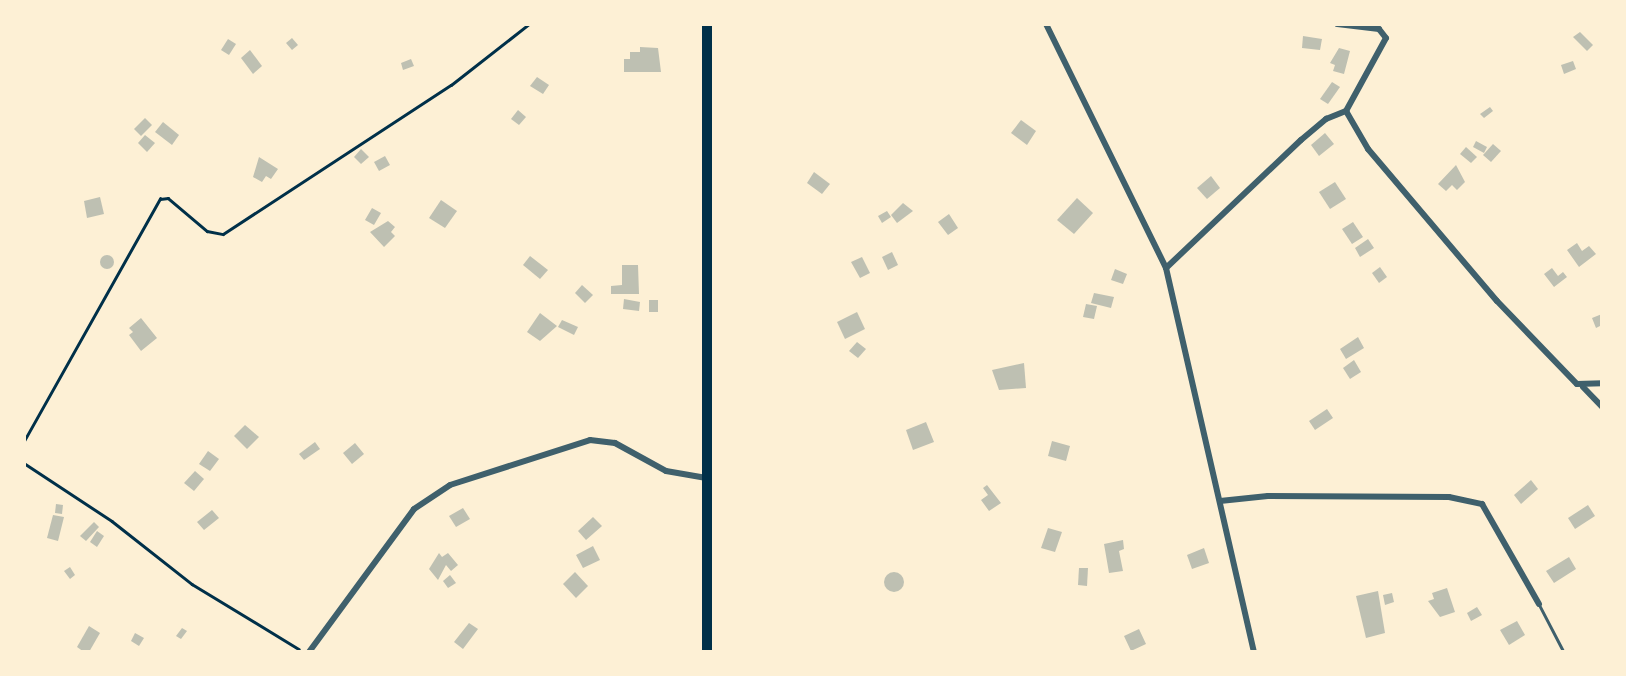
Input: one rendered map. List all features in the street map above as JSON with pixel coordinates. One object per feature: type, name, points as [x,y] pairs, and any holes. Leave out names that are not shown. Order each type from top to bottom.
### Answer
[{"type":"main road","points":[[707,652],[708,24]]},
{"type":"street","points":[[1046,24],[1166,268],[1254,652]]},
{"type":"street","points":[[1166,268],[1301,140],[1326,119],[1346,111],[1387,38],[1380,29],[1337,24]]},
{"type":"street","points":[[1346,111],[1368,149],[1497,302],[1601,407]]},
{"type":"street","points":[[1583,387],[1601,383]]},
{"type":"street","points":[[307,652],[414,509],[450,485],[590,440],[615,443],[666,471],[706,478]]},
{"type":"street","points":[[1220,501],[1268,496],[1449,497],[1482,504],[1539,604]]},
{"type":"lane","points":[[1539,604],[1564,652]]},
{"type":"path","points":[[24,441],[160,199],[168,198],[207,231],[223,234],[450,85],[529,24]]},
{"type":"path","points":[[24,463],[234,612],[307,652]]},
{"type":"building","points":[[1580,32],[1593,45],[1587,51],[1573,37]]},
{"type":"building","points":[[1303,36],[1322,39],[1320,50],[1302,48]]},
{"type":"building","points":[[292,38],[298,45],[292,50],[286,43]]},
{"type":"building","points":[[228,39],[236,44],[229,55],[221,50]]},
{"type":"building","points":[[640,47],[658,48],[661,72],[624,72],[624,59],[630,59],[630,52],[640,52]]},
{"type":"building","points":[[1339,48],[1350,51],[1344,74],[1333,71],[1335,65],[1330,63]]},
{"type":"building","points":[[250,50],[262,66],[253,74],[241,58]]},
{"type":"building","points":[[411,59],[414,66],[403,70],[401,63]]},
{"type":"building","points":[[1573,61],[1576,69],[1564,74],[1561,65]]},
{"type":"building","points":[[537,77],[549,85],[543,94],[530,86]]},
{"type":"building","points":[[1332,82],[1340,87],[1328,104],[1320,99]]},
{"type":"building","points":[[1490,107],[1493,111],[1484,118],[1480,114]]},
{"type":"building","points":[[518,110],[526,117],[519,125],[511,119]]},
{"type":"building","points":[[145,118],[152,125],[141,136],[134,129]]},
{"type":"building","points":[[1021,120],[1036,131],[1027,145],[1011,133]]},
{"type":"building","points":[[163,122],[179,135],[172,145],[155,132]]},
{"type":"building","points":[[1325,133],[1334,144],[1319,156],[1311,145]]},
{"type":"building","points":[[145,135],[155,143],[147,152],[138,143]]},
{"type":"building","points":[[1476,141],[1487,147],[1484,153],[1473,147]]},
{"type":"building","points":[[1493,144],[1501,151],[1491,162],[1483,155]]},
{"type":"building","points":[[1466,147],[1477,157],[1471,163],[1460,154]]},
{"type":"building","points":[[361,149],[369,157],[361,164],[354,157]]},
{"type":"building","points":[[385,156],[390,165],[379,171],[374,162]]},
{"type":"building","points":[[259,157],[278,169],[271,179],[266,176],[262,182],[253,177]]},
{"type":"building","points":[[1456,165],[1465,182],[1457,190],[1452,185],[1446,191],[1438,184]]},
{"type":"building","points":[[814,172],[830,184],[822,194],[807,183]]},
{"type":"building","points":[[1211,176],[1220,188],[1207,199],[1197,188]]},
{"type":"building","points":[[1335,182],[1346,199],[1330,209],[1319,192]]},
{"type":"building","points":[[100,197],[104,214],[87,218],[84,201]]},
{"type":"building","points":[[1077,198],[1093,213],[1074,234],[1057,220]]},
{"type":"building","points":[[441,200],[457,211],[445,228],[429,218]]},
{"type":"building","points":[[903,203],[913,211],[897,223],[891,215]]},
{"type":"building","points":[[372,208],[381,213],[374,225],[365,220]]},
{"type":"building","points":[[887,211],[891,217],[882,223],[878,216]]},
{"type":"building","points":[[949,214],[958,228],[948,235],[938,222]]},
{"type":"building","points":[[388,221],[395,227],[391,232],[395,236],[384,247],[370,232]]},
{"type":"building","points":[[1353,222],[1363,237],[1352,244],[1342,229]]},
{"type":"building","points":[[1368,239],[1374,248],[1360,257],[1355,248]]},
{"type":"building","points":[[1577,243],[1582,251],[1589,246],[1596,254],[1579,267],[1567,250]]},
{"type":"building","points":[[892,252],[898,265],[888,270],[882,257]]},
{"type":"building","points":[[104,255],[110,255],[114,262],[110,269],[104,269],[100,265],[100,259]]},
{"type":"building","points":[[530,256],[548,270],[540,279],[523,265]]},
{"type":"building","points":[[862,257],[870,273],[860,278],[851,262]]},
{"type":"building","points":[[622,265],[638,265],[639,294],[611,294],[611,286],[622,285]]},
{"type":"building","points":[[1380,267],[1387,277],[1379,283],[1372,273]]},
{"type":"building","points":[[1552,268],[1558,276],[1563,272],[1567,277],[1554,287],[1544,274]]},
{"type":"building","points":[[1115,269],[1127,274],[1123,284],[1111,280]]},
{"type":"building","points":[[582,285],[593,295],[585,303],[575,293]]},
{"type":"building","points":[[1094,293],[1114,297],[1111,308],[1091,303]]},
{"type":"building","points":[[624,299],[640,302],[639,311],[623,309]]},
{"type":"building","points":[[649,300],[658,300],[658,312],[649,312]]},
{"type":"building","points":[[1086,304],[1097,306],[1094,319],[1083,317]]},
{"type":"building","points":[[857,312],[865,329],[845,339],[837,322]]},
{"type":"building","points":[[540,313],[557,326],[540,341],[527,332]]},
{"type":"building","points":[[1602,314],[1602,325],[1596,328],[1592,318]]},
{"type":"building","points":[[141,318],[157,338],[141,351],[129,335],[133,332],[129,328]]},
{"type":"building","points":[[562,320],[578,327],[574,335],[558,327]]},
{"type":"building","points":[[1358,337],[1364,348],[1346,359],[1340,349]]},
{"type":"building","points":[[857,342],[866,349],[858,358],[849,351]]},
{"type":"building","points":[[1354,360],[1361,372],[1350,379],[1343,368]]},
{"type":"building","points":[[1024,363],[1026,388],[999,390],[992,370]]},
{"type":"building","points":[[1327,409],[1333,418],[1315,430],[1309,421]]},
{"type":"building","points":[[926,422],[934,442],[913,450],[906,430]]},
{"type":"building","points":[[245,425],[259,437],[247,449],[234,436]]},
{"type":"building","points":[[1052,441],[1070,446],[1066,461],[1048,456]]},
{"type":"building","points":[[315,442],[320,449],[304,460],[299,454]]},
{"type":"building","points":[[355,443],[364,454],[352,464],[343,453]]},
{"type":"building","points":[[208,451],[219,459],[210,471],[199,464]]},
{"type":"building","points":[[195,471],[204,479],[194,491],[184,483]]},
{"type":"building","points":[[1531,480],[1538,489],[1521,504],[1514,495]]},
{"type":"building","points":[[987,485],[1001,503],[989,511],[981,500],[988,495],[983,488]]},
{"type":"building","points":[[56,504],[63,505],[62,514],[55,513]]},
{"type":"building","points":[[1588,505],[1595,516],[1575,529],[1568,518]]},
{"type":"building","points":[[463,508],[470,519],[456,527],[449,516]]},
{"type":"building","points":[[212,510],[219,518],[204,530],[197,522]]},
{"type":"building","points":[[53,515],[64,517],[58,541],[47,538]]},
{"type":"building","points":[[593,517],[602,526],[586,540],[578,531]]},
{"type":"building","points":[[94,522],[99,527],[86,541],[80,536]]},
{"type":"building","points":[[1048,528],[1062,532],[1055,552],[1041,548]]},
{"type":"building","points":[[97,531],[104,536],[97,547],[90,542]]},
{"type":"building","points":[[1123,540],[1124,549],[1119,551],[1123,571],[1109,573],[1104,544]]},
{"type":"building","points":[[593,546],[600,560],[583,568],[576,555]]},
{"type":"building","points":[[1204,548],[1209,563],[1192,569],[1187,555]]},
{"type":"building","points":[[439,553],[442,557],[448,553],[458,565],[451,571],[446,565],[438,580],[429,569]]},
{"type":"building","points":[[1569,557],[1576,569],[1554,583],[1546,571]]},
{"type":"building","points":[[70,567],[75,575],[70,579],[64,571]]},
{"type":"building","points":[[1079,568],[1088,568],[1087,586],[1078,585]]},
{"type":"building","points":[[575,572],[588,586],[576,598],[563,584]]},
{"type":"building","points":[[894,572],[901,575],[904,582],[901,589],[894,592],[887,589],[884,582],[887,575]]},
{"type":"building","points":[[450,575],[456,583],[448,588],[443,581]]},
{"type":"building","points":[[1447,588],[1455,612],[1440,617],[1428,601],[1434,599],[1432,593]]},
{"type":"building","points":[[1378,591],[1385,633],[1366,638],[1356,596]]},
{"type":"building","points":[[1392,593],[1394,602],[1385,605],[1383,595]]},
{"type":"building","points":[[1477,607],[1482,615],[1471,621],[1467,613]]},
{"type":"building","points":[[1517,621],[1525,635],[1509,645],[1500,630]]},
{"type":"building","points":[[469,623],[478,629],[463,649],[454,642]]},
{"type":"building","points":[[89,626],[100,633],[89,652],[84,652],[77,647]]},
{"type":"building","points":[[182,628],[187,631],[181,639],[176,636]]},
{"type":"building","points":[[1139,629],[1146,644],[1131,651],[1124,636]]},
{"type":"building","points":[[135,633],[144,638],[139,646],[131,641]]}]
